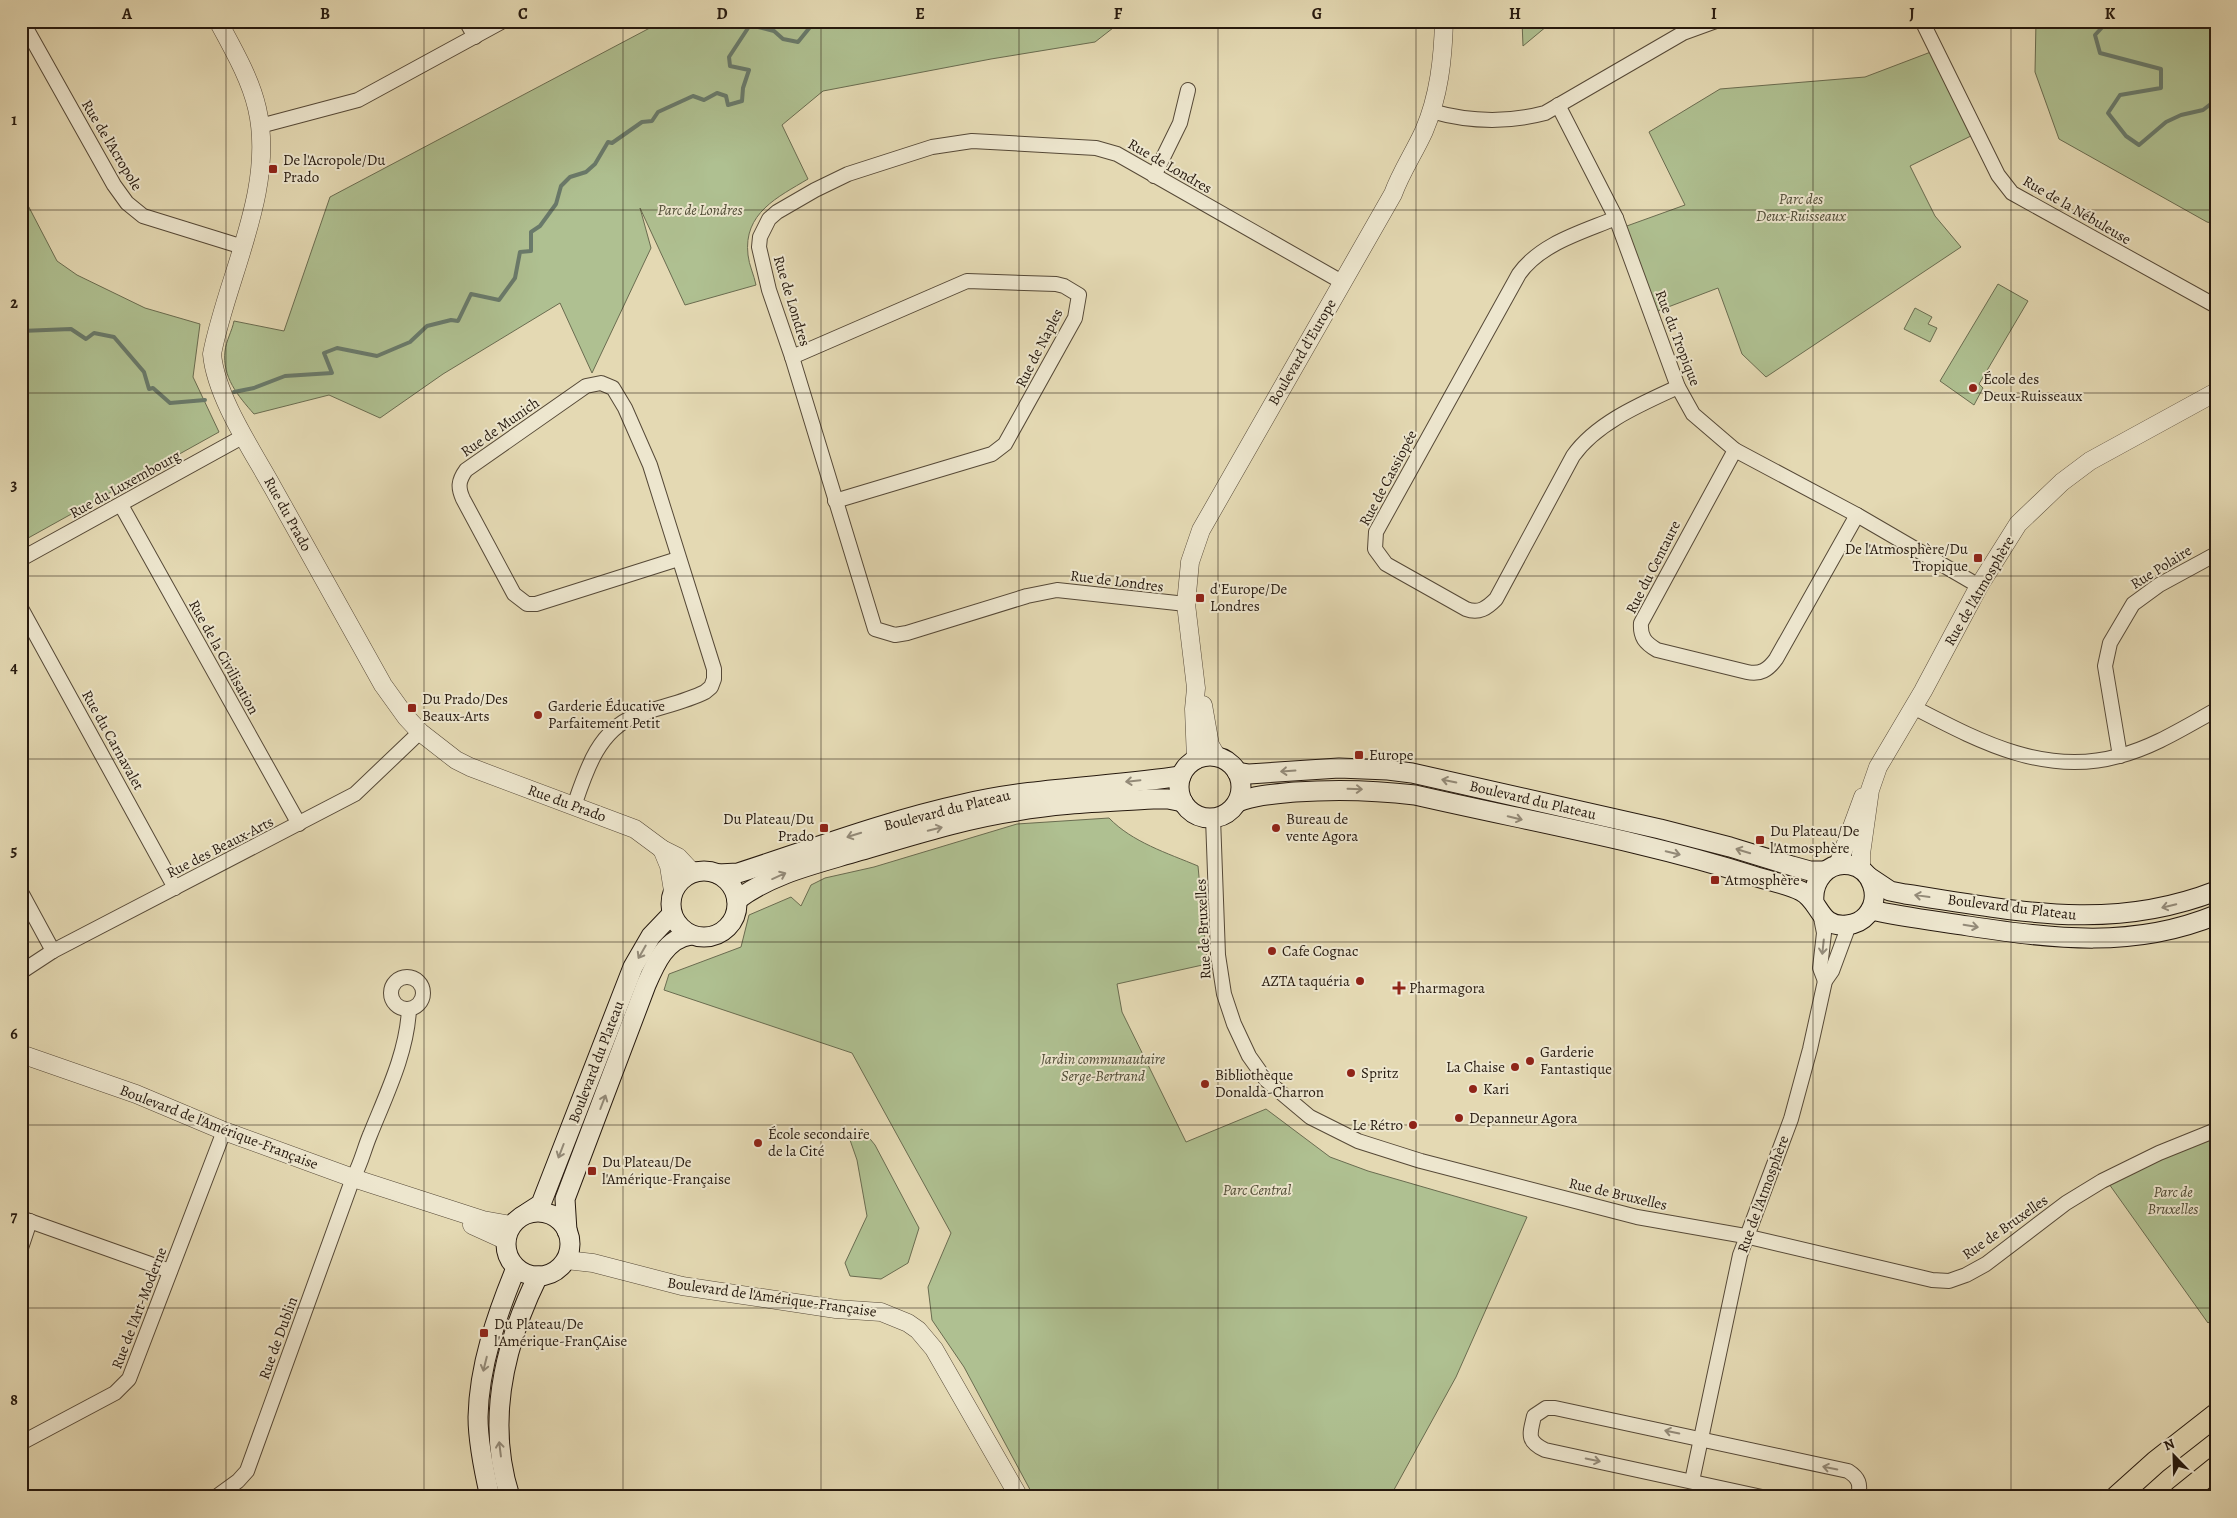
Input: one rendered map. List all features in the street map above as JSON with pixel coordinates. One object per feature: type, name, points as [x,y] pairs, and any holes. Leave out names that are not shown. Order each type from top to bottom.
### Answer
[{"type":"highway","points":[[2117,1497],[2168,1452],[2216,1415]]},
{"type":"highway","points":[[2180,1497],[2216,1468]]},
{"type":"main road","points":[[1208,756],[1217,757],[1225,760],[1237,772],[1241,782],[1238,802],[1232,810],[1223,815],[1213,818],[1196,815],[1183,802],[1179,785],[1182,776],[1186,769],[1196,760],[1208,756]]},
{"type":"main road","name":"Boulevard du Plateau","points":[[1237,772],[1249,774],[1362,768],[1412,773],[1660,828],[1810,871],[1831,868]]},
{"type":"main road","name":"Boulevard du Plateau","points":[[718,874],[738,873],[870,830],[963,804],[1017,793],[1182,776]]},
{"type":"main road","name":"Boulevard du Plateau","points":[[1238,802],[1267,794],[1334,789],[1371,790],[1415,795],[1710,862],[1802,891],[1817,908]]},
{"type":"main road","name":"Boulevard du Plateau","points":[[737,900],[754,887],[792,870],[972,820],[1017,810],[1152,799],[1168,799],[1183,802]]},
{"type":"main road","points":[[1854,866],[1865,873],[1875,896],[1871,910],[1862,920],[1849,925],[1833,923],[1817,908],[1814,888],[1831,868],[1854,866]]},
{"type":"main road","points":[[710,871],[718,874],[728,880],[734,889],[737,900],[733,919],[720,933],[710,936],[691,934],[683,930],[672,914],[670,902],[677,883],[692,872],[710,871]]},
{"type":"main road","name":"Boulevard du Plateau","points":[[1865,873],[1890,891],[2066,916],[2110,915],[2155,909],[2216,890]]},
{"type":"main road","name":"Boulevard du Plateau","points":[[1871,910],[2022,934],[2080,939],[2152,934],[2173,930],[2216,915]]},
{"type":"main road","name":"Boulevard du Plateau","points":[[527,1213],[541,1204],[633,967],[651,936],[672,914]]},
{"type":"main road","name":"Boulevard du Plateau","points":[[568,1246],[565,1199],[646,985],[658,960],[672,943],[680,937],[691,934]]},
{"type":"main road","points":[[527,1213],[551,1214],[560,1221],[568,1246],[551,1274],[530,1275],[516,1268],[509,1260],[506,1250],[508,1233],[518,1218],[527,1213]]},
{"type":"main road","points":[[490,1497],[480,1447],[478,1418],[480,1393],[484,1368],[501,1308],[516,1268]]},
{"type":"main road","points":[[510,1497],[503,1476],[498,1433],[500,1401],[510,1350],[529,1295],[538,1276]]},
{"type":"street","name":"Rue de l'Acropole","points":[[22,21],[26,38],[114,185],[135,211],[154,220],[243,247]]},
{"type":"street","name":"Rue du Prado","points":[[218,21],[243,70],[256,104],[260,126],[261,145],[258,183],[243,247],[212,354],[214,370],[220,388],[244,436],[383,685],[406,717],[420,732],[439,748],[470,767],[635,829],[662,849],[678,857],[692,872]]},
{"type":"street","points":[[466,21],[475,37]]},
{"type":"street","points":[[260,126],[358,100],[503,21]]},
{"type":"street","name":"Boulevard d'Europe","points":[[1196,760],[1194,709],[1196,688],[1186,604],[1190,562],[1201,530],[1393,194],[1401,174],[1409,162],[1431,111],[1442,65],[1444,21]]},
{"type":"street","points":[[1431,111],[1452,117],[1488,121],[1545,113],[1683,33],[1716,21]]},
{"type":"street","name":"Rue de la Nébuleuse","points":[[1922,21],[1998,175],[2012,193],[2216,306]]},
{"type":"street","points":[[1154,176],[1180,123],[1188,90]]},
{"type":"street","name":"Rue du Tropique","points":[[1558,105],[1616,218],[1678,387],[1693,414],[1735,450],[1857,515],[1979,586]]},
{"type":"street","name":"Rue de Londres","points":[[1186,604],[1057,590],[1027,596],[944,623],[894,635],[875,629],[792,356],[769,290],[759,248],[760,237],[769,219],[777,212],[823,186],[848,174],[932,146],[972,141],[1107,150],[1118,154],[1342,282]]},
{"type":"street","name":"Rue de Cassiopée","points":[[1616,218],[1541,252],[1522,269],[1376,532],[1375,549],[1386,564],[1466,609],[1473,612],[1481,610],[1496,599],[1582,443],[1595,430],[1678,387]]},
{"type":"street","name":"Rue de Naples","points":[[792,356],[967,281],[1056,284],[1064,286],[1079,295],[1075,318],[1005,444],[992,454],[835,501]]},
{"type":"street","name":"Rue de Munich","points":[[574,806],[587,768],[601,743],[610,733],[632,717],[705,692],[711,687],[714,679],[711,658],[678,559],[660,492],[642,445],[618,395],[612,388],[601,383],[586,386],[466,470],[461,477],[458,485],[463,499],[514,594],[527,604],[536,604],[678,559]]},
{"type":"street","name":"Rue de l'Atmosphère","points":[[1865,873],[1862,847],[1870,790],[1878,767],[1979,586],[2018,524],[2062,482],[2090,461],[2216,392]]},
{"type":"street","name":"Rue du Luxembourg","points":[[21,559],[244,436]]},
{"type":"street","name":"Rue du Centaure","points":[[1735,450],[1641,623],[1640,632],[1643,640],[1657,650],[1754,674],[1764,671],[1776,659],[1857,515]]},
{"type":"street","name":"Rue de la Civilisation","points":[[121,505],[299,824]]},
{"type":"street","name":"Rue Polaire","points":[[2120,756],[2104,666],[2110,643],[2133,604],[2159,585],[2216,554]]},
{"type":"street","name":"Rue du Carnavalet","points":[[21,608],[175,888]]},
{"type":"street","name":"Boulevard d'Europe","points":[[1196,688],[1205,710],[1210,745],[1217,757]]},
{"type":"street","points":[[1913,707],[1979,740],[2021,755],[2062,762],[2092,761],[2120,756],[2148,746],[2216,710]]},
{"type":"street","name":"Rue des Beaux-Arts","points":[[21,972],[53,952],[355,794],[420,732]]},
{"type":"street","name":"Rue de l'Atmosphère","points":[[1831,868],[1862,798],[1870,790]]},
{"type":"street","name":"Rue de Bruxelles","points":[[1213,818],[1218,954],[1224,994],[1234,1024],[1249,1056],[1266,1080],[1304,1113],[1322,1125],[1358,1141],[1421,1162],[1637,1217],[1745,1236],[1932,1280],[1949,1281],[1958,1279],[1986,1264],[2066,1204],[2102,1181],[2159,1153],[2216,1130]]},
{"type":"street","points":[[662,849],[673,891]]},
{"type":"street","points":[[21,892],[53,952]]},
{"type":"street","name":"Rue de l'Atmosphère","points":[[1817,908],[1824,933],[1820,968],[1825,981]]},
{"type":"street","name":"Rue de l'Atmosphère","points":[[1692,1481],[1745,1236],[1796,1103],[1825,981],[1832,971],[1849,925]]},
{"type":"street","name":"Rue de Dublin","points":[[216,1497],[238,1481],[247,1471],[353,1178],[362,1163],[367,1142],[406,1037],[409,1009]]},
{"type":"street","name":"Boulevard de l'Amérique-Française","points":[[21,1054],[136,1094],[224,1131],[353,1178],[483,1220],[508,1233]]},
{"type":"street","name":"Rue de l'Art-Moderne","points":[[21,1443],[98,1403],[124,1386],[132,1374],[224,1131]]},
{"type":"street","points":[[21,1248],[26,1219],[170,1271]]},
{"type":"street","name":"Boulevard de l'Amérique-Française","points":[[568,1246],[609,1268],[682,1286],[836,1308],[881,1312],[908,1323],[918,1330],[934,1349],[1019,1497]]},
{"type":"street","points":[[1762,1497],[1545,1450],[1532,1442],[1530,1436],[1534,1416],[1546,1408],[1555,1408],[1848,1471],[1859,1481],[1858,1497]]},
{"type":"green space","name":"Parc de Londres","points":[[663,21],[1122,21],[1095,42],[991,59],[823,91],[782,125],[808,179],[765,208],[751,228],[748,240],[748,255],[756,285],[685,305],[640,208],[651,248],[592,373],[560,303],[443,374],[380,418],[329,395],[254,414],[232,386],[226,369],[226,347],[234,321],[284,331],[330,197]]},
{"type":"green space","points":[[1522,21],[1553,21],[1523,46]]},
{"type":"green space","points":[[2036,21],[2214,21],[2216,25],[2216,224],[2207,222],[2059,139],[2035,72]]},
{"type":"green space","name":"Parc des Deux-Ruisseaux","points":[[1936,50],[1977,133],[1910,166],[1935,216],[1961,247],[1766,377],[1742,354],[1718,288],[1655,312],[1624,227],[1685,205],[1649,132],[1720,89],[1865,77]]},
{"type":"green space","points":[[21,192],[57,261],[77,275],[145,308],[200,324],[193,377],[219,432],[21,542]]},
{"type":"green space","points":[[1998,284],[2028,301],[1979,384],[1983,388],[1974,405],[1940,381]]},
{"type":"green space","points":[[1915,308],[1932,317],[1928,324],[1937,328],[1930,342],[1904,329]]},
{"type":"green space","points":[[1109,818],[1128,834],[1139,840],[1198,866],[1207,964],[1117,984],[1122,1012],[1186,1142],[1266,1109],[1330,1157],[1368,1171],[1527,1217],[1456,1377],[1390,1497],[1034,1497],[964,1367],[932,1320],[928,1287],[951,1233],[852,1053],[664,990],[669,974],[741,947],[749,915],[791,897],[801,906],[811,885],[825,878],[874,867],[1017,824]]},
{"type":"green space","points":[[862,1129],[875,1145],[919,1228],[908,1263],[881,1279],[850,1276],[845,1263],[867,1216],[857,1160],[849,1137]]},
{"type":"green space","name":"Parc de Bruxelles","points":[[2216,1136],[2216,1316],[2208,1323],[2109,1184],[2163,1158]]},
{"type":"waterway","points":[[234,392],[254,388],[285,376],[332,373],[324,353],[337,348],[377,356],[410,342],[427,326],[451,320],[458,321],[471,294],[499,300],[515,278],[520,252],[531,251],[531,232],[540,226],[556,204],[561,186],[570,177],[586,172],[595,164],[608,142],[612,143],[642,122],[652,121],[658,112],[693,96],[704,100],[717,93],[726,96],[728,105],[742,101],[743,88],[749,70],[730,66],[729,57],[750,25],[774,31],[783,39],[798,42],[815,21]]},
{"type":"waterway","points":[[944,21],[946,23],[951,21]]},
{"type":"waterway","points":[[960,21],[968,21]]},
{"type":"waterway","points":[[981,21],[1002,26],[1023,21]]},
{"type":"waterway","points":[[2108,21],[2095,35],[2100,53],[2161,69],[2161,88],[2120,95],[2108,113],[2126,136],[2139,145],[2166,122],[2181,115],[2203,110],[2216,100]]},
{"type":"waterway","points":[[21,331],[71,329],[86,339],[94,333],[114,337],[144,372],[149,389],[153,388],[170,403],[205,400]]},
{"type":"place","name":"De l'Acropole/Du Prado","points":[[273,169]]},
{"type":"place","name":"École des Deux-Ruisseaux","points":[[1973,388]]},
{"type":"place","name":"De l'Atmosphère/Du Tropique","points":[[1978,558]]},
{"type":"place","name":"d'Europe/De Londres","points":[[1200,598]]},
{"type":"place","name":"Du Prado/Des Beaux-Arts","points":[[412,708]]},
{"type":"place","name":"Garderie Éducative Parfaitement Petit","points":[[538,715]]},
{"type":"place","name":"Europe","points":[[1359,755]]},
{"type":"place","name":"Du Plateau/Du Prado","points":[[824,828]]},
{"type":"place","name":"Bureau de vente Agora","points":[[1276,828]]},
{"type":"place","name":"Du Plateau/De l'Atmosphère","points":[[1760,840]]},
{"type":"place","name":"Atmosphère","points":[[1715,880]]},
{"type":"place","name":"Cafe Cognac","points":[[1272,951]]},
{"type":"place","name":"AZTA taquéria","points":[[1360,981]]},
{"type":"place","name":"Pharmagora","points":[[1399,988]]},
{"type":"place","name":"Garderie Fantastique","points":[[1530,1061]]},
{"type":"place","name":"La Chaise","points":[[1515,1067]]},
{"type":"place","name":"Spritz","points":[[1351,1073]]},
{"type":"place","name":"Bibliothèque Donalda-Charron","points":[[1205,1084]]},
{"type":"place","name":"Kari","points":[[1473,1089]]},
{"type":"place","name":"Depanneur Agora","points":[[1459,1118]]},
{"type":"place","name":"Le Rétro","points":[[1413,1125]]},
{"type":"place","name":"École secondaire de la Cité","points":[[758,1143]]},
{"type":"place","name":"Du Plateau/De l'Amérique-Française","points":[[592,1171]]},
{"type":"place","name":"Du Plateau/De l'Amérique-FranÇAise","points":[[484,1333]]},
{"type":"park label","name":"Jardin communautaire Serge-Bertrand","points":[[1103,1068]]},
{"type":"park label","name":"Parc Central","points":[[1257,1190]]}]
